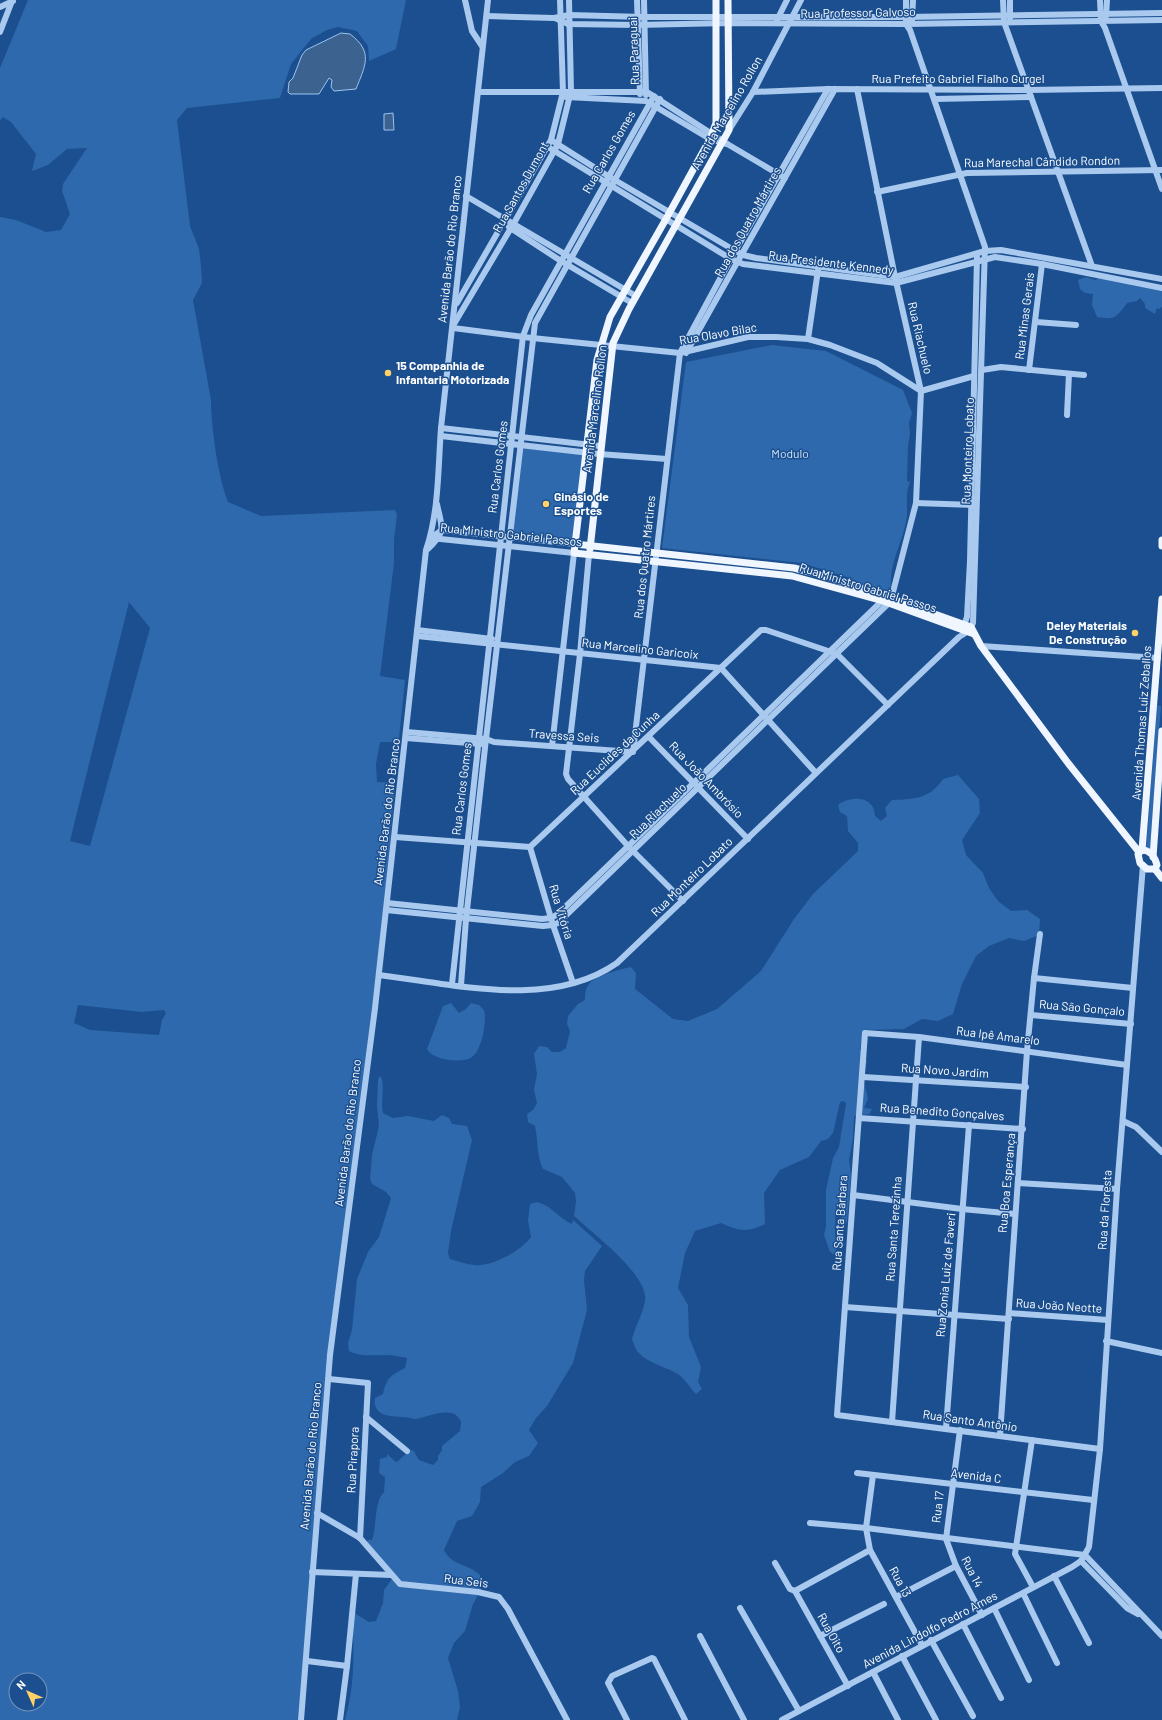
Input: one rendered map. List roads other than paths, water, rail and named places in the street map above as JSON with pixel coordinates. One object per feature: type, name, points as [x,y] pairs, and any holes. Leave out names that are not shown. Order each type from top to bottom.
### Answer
[{"type":"main road","points":[[716,0],[716,92],[728,91]]},
{"type":"main road","points":[[728,0],[729,130]]},
{"type":"main road","name":"Avenida Marcelino Rollon","points":[[574,553],[597,360],[601,344],[610,317],[668,216],[711,136],[716,124],[716,92]]},
{"type":"main road","name":"Avenida Marcelino Rollon","points":[[589,554],[599,454],[613,346],[634,299],[679,222],[721,141],[729,130]]},
{"type":"main road","points":[[593,397],[606,398]]},
{"type":"main road","points":[[1162,540],[1162,546]]},
{"type":"main road","name":"Rua Ministro Gabriel Passos","points":[[575,544],[590,545],[656,557]]},
{"type":"main road","name":"Rua Ministro Gabriel Passos","points":[[574,553],[656,557],[794,568],[814,573],[889,599],[966,631]]},
{"type":"main road","name":"Avenida Thomas Luiz Zeballos","points":[[1141,851],[1158,702],[1158,658],[1162,598]]},
{"type":"main road","points":[[966,631],[981,646],[1068,763],[1141,851]]},
{"type":"main road","name":"Avenida Thomas Luiz Zeballos","points":[[1154,857],[1159,808],[1162,730]]},
{"type":"main road","points":[[1141,851],[1148,851],[1154,857],[1157,865],[1155,869]]},
{"type":"main road","points":[[1141,851],[1138,859],[1142,865],[1147,869],[1155,869]]},
{"type":"main road","points":[[1155,869],[1162,878]]},
{"type":"street","points":[[464,0],[472,31],[482,46]]},
{"type":"street","name":"Avenida Barão do Rio Branco","points":[[301,1720],[307,1662],[312,1572],[330,1355],[379,975],[407,735],[426,550],[430,538],[436,500],[441,428],[488,0]]},
{"type":"street","name":"Rua Santos Dumont","points":[[455,306],[551,140],[561,93],[558,19],[560,0]]},
{"type":"street","name":"Rua Santos Dumont","points":[[453,326],[513,226],[558,144],[571,94],[568,0]]},
{"type":"street","name":"Rua Paraguai","points":[[637,0],[637,25],[647,92],[645,101]]},
{"type":"street","name":"Rua Paraguai","points":[[644,0],[640,90],[645,101]]},
{"type":"street","points":[[776,24],[787,0]]},
{"type":"street","name":"Avenida Marcelino Rollon","points":[[729,130],[753,92],[802,0]]},
{"type":"street","points":[[906,0],[909,22]]},
{"type":"street","points":[[909,22],[912,0]]},
{"type":"street","points":[[1003,0],[1003,14],[1028,90],[1092,266]]},
{"type":"street","points":[[1006,24],[1010,14],[1010,0]]},
{"type":"street","points":[[1100,0],[1105,28],[1162,189]]},
{"type":"street","points":[[1103,13],[1107,0]]},
{"type":"street","points":[[0,7],[13,1]]},
{"type":"street","points":[[0,32],[13,1]]},
{"type":"street","name":"Rua Professor Galvoso","points":[[728,20],[776,24],[838,24],[909,22],[952,16],[1103,13],[1150,17],[1162,20]]},
{"type":"street","points":[[1057,14],[1057,21]]},
{"type":"street","name":"Rua Professor Galvoso","points":[[558,19],[568,24],[637,25],[644,21],[728,20],[779,17],[838,17],[909,22],[977,22],[1006,24],[1057,21],[1103,21],[1150,17],[1162,14]]},
{"type":"street","name":"Rua Professor Galvoso","points":[[487,16],[558,19],[569,15],[637,17],[644,21]]},
{"type":"street","points":[[977,15],[977,22]]},
{"type":"street","points":[[952,16],[952,23]]},
{"type":"street","points":[[838,17],[838,24]]},
{"type":"street","name":"Rua Monteiro Lobato","points":[[379,975],[527,992],[573,983],[606,971],[617,963],[683,901],[974,623],[976,460],[982,370],[985,258],[984,239],[909,22]]},
{"type":"street","name":"Rua Prefeito Gabriel Fialho Gurgel","points":[[753,92],[832,89],[1028,90],[1162,88]]},
{"type":"street","name":"Rua dos Quatro Mártires","points":[[633,752],[679,364],[712,294],[735,251],[779,174],[832,89]]},
{"type":"street","name":"Rua dos Quatro Mártires","points":[[684,352],[743,255],[832,89]]},
{"type":"street","name":"Rua Riachuelo","points":[[551,918],[558,914],[698,789],[837,654],[889,599],[916,503],[921,391],[877,192],[857,89]]},
{"type":"street","points":[[571,94],[640,90],[647,92],[685,115],[711,136]]},
{"type":"street","points":[[969,90],[970,98]]},
{"type":"street","points":[[479,92],[561,93],[645,101],[680,121],[729,145],[785,178]]},
{"type":"street","name":"Rua Carlos Gomes","points":[[461,985],[486,742],[532,338],[535,323],[572,257],[610,181],[645,101],[654,96]]},
{"type":"street","name":"Rua Prefeito Gabriel Fialho Gurgel","points":[[935,98],[1031,97]]},
{"type":"street","name":"Rua Carlos Gomes","points":[[452,984],[523,336],[530,315],[565,254],[660,99]]},
{"type":"street","points":[[680,121],[685,115]]},
{"type":"street","name":"Rua Presidente Kennedy","points":[[551,140],[633,199],[743,255],[883,282],[896,280],[977,257],[985,251],[1001,250],[1162,279]]},
{"type":"street","name":"Rua Presidente Kennedy","points":[[548,147],[610,181],[637,193],[668,216]]},
{"type":"street","name":"Rua Marechal Cândido Rondon","points":[[877,192],[961,174],[1162,170]]},
{"type":"street","points":[[633,199],[637,193]]},
{"type":"street","points":[[466,196],[513,226],[572,257],[623,293]]},
{"type":"street","name":"Rua Presidente Kennedy","points":[[679,222],[738,263],[818,269]]},
{"type":"street","points":[[513,226],[561,261],[634,299]]},
{"type":"street","name":"Rua Monteiro Lobato","points":[[976,460],[974,376],[977,257]]},
{"type":"street","name":"Rua Presidente Kennedy","points":[[977,257],[1008,258],[1162,288]]},
{"type":"street","name":"Rua Minas Gerais","points":[[1029,370],[1042,264]]},
{"type":"street","points":[[808,339],[818,269]]},
{"type":"street","points":[[712,294],[718,297]]},
{"type":"street","points":[[1036,322],[1076,325]]},
{"type":"street","name":"Rua Olavo Bilac","points":[[453,326],[532,338],[684,352],[748,337],[808,339],[830,345],[877,363],[921,391]]},
{"type":"street","points":[[982,370],[1001,367],[1084,375]]},
{"type":"street","points":[[1067,415],[1069,374]]},
{"type":"street","points":[[921,391],[974,376]]},
{"type":"street","points":[[441,428],[512,440]]},
{"type":"street","points":[[441,436],[600,446]]},
{"type":"street","points":[[521,441],[599,454],[667,459]]},
{"type":"street","name":"Avenida Barão do Rio Branco","points":[[436,500],[442,530],[440,537]]},
{"type":"street","points":[[916,503],[975,506]]},
{"type":"street","name":"Rua Ministro Gabriel Passos","points":[[430,538],[442,530],[575,544]]},
{"type":"street","points":[[426,550],[440,537]]},
{"type":"street","name":"Rua Ministro Gabriel Passos","points":[[430,538],[440,537],[574,553]]},
{"type":"street","name":"Avenida Marcelino Rollon","points":[[552,746],[574,553]]},
{"type":"street","name":"Avenida Marcelino Rollon","points":[[589,554],[580,654],[566,774],[568,779],[583,797],[683,901]]},
{"type":"street","name":"Rua Riachuelo","points":[[553,926],[558,923],[693,784],[829,652],[889,599]]},
{"type":"street","name":"Rua Euclides da Cunha","points":[[530,847],[762,630],[766,630],[829,652]]},
{"type":"street","name":"Rua Marcelino Garicoix","points":[[417,633],[498,642],[580,654],[721,668]]},
{"type":"street","points":[[981,646],[1158,658]]},
{"type":"street","points":[[829,652],[837,654],[888,705]]},
{"type":"street","points":[[721,668],[816,773]]},
{"type":"street","name":"Travessa Seis","points":[[407,735],[633,752]]},
{"type":"street","name":"Rua João Ambrósio","points":[[649,737],[748,839]]},
{"type":"street","points":[[395,837],[530,847]]},
{"type":"street","name":"Rua Vitória","points":[[530,847],[553,926],[573,983]]},
{"type":"street","name":"Rua da Floresta","points":[[1083,1558],[1089,1547],[1100,1449],[1106,1341],[1142,865]]},
{"type":"street","points":[[387,906],[553,926]]},
{"type":"street","points":[[467,916],[542,919],[551,918]]},
{"type":"street","name":"Rua Boa Esperança","points":[[1000,1435],[1028,1051],[1034,978],[1040,934]]},
{"type":"street","points":[[1034,978],[1133,988]]},
{"type":"street","name":"Rua São Gonçalo","points":[[1031,1015],[1131,1024]]},
{"type":"street","name":"Rua Ipê Amarelo","points":[[865,1033],[919,1037],[1127,1066]]},
{"type":"street","name":"Rua Santa Bárbara","points":[[837,1415],[863,1077],[865,1033]]},
{"type":"street","name":"Rua Santa Terezinha","points":[[892,1422],[919,1037]]},
{"type":"street","name":"Rua Novo Jardim","points":[[863,1077],[1026,1087]]},
{"type":"street","name":"Rua Benedito Gonçalves","points":[[859,1118],[1023,1129]]},
{"type":"street","points":[[1123,1121],[1136,1127],[1162,1152]]},
{"type":"street","name":"Rua Zonia Luiz de Faveri","points":[[946,1428],[953,1314],[969,1125]]},
{"type":"street","points":[[1018,1184],[1117,1189]]},
{"type":"street","points":[[853,1195],[962,1209],[1016,1214]]},
{"type":"street","name":"Rua João Neotte","points":[[845,1307],[953,1314],[1108,1320]]},
{"type":"street","points":[[1106,1341],[1162,1353]]},
{"type":"street","name":"Rua Pirapora","points":[[329,1379],[368,1383],[360,1538]]},
{"type":"street","name":"Rua Santo Antônio","points":[[837,1415],[1100,1449]]},
{"type":"street","points":[[366,1417],[407,1451]]},
{"type":"street","name":"Rua 17","points":[[946,1538],[960,1430]]},
{"type":"street","points":[[1032,1440],[1015,1554],[1033,1587]]},
{"type":"street","name":"Avenida C","points":[[857,1473],[1094,1500]]},
{"type":"street","name":"Rua 13","points":[[873,1475],[866,1528],[870,1550],[922,1645]]},
{"type":"street","name":"Rua Seis","points":[[317,1513],[360,1538],[400,1584],[478,1592],[499,1598],[508,1609],[567,1720]]},
{"type":"street","points":[[810,1523],[946,1538],[1083,1558],[1127,1608],[1140,1614],[1162,1636]]},
{"type":"street","name":"Rua 14","points":[[946,1538],[956,1566],[982,1615]]},
{"type":"street","points":[[795,1591],[870,1550]]},
{"type":"street","name":"Avenida Lindolfo Pedro Ames","points":[[782,1720],[922,1645],[982,1615],[1054,1576],[1083,1558]]},
{"type":"street","name":"Rua Oito","points":[[775,1563],[790,1589],[795,1591],[848,1686]]},
{"type":"street","points":[[896,1597],[956,1566]]},
{"type":"street","points":[[312,1572],[392,1575]]},
{"type":"street","points":[[340,1720],[356,1574]]},
{"type":"street","points":[[1054,1576],[1089,1643]]},
{"type":"street","points":[[1023,1592],[1057,1663]]},
{"type":"street","points":[[820,1636],[884,1604]]},
{"type":"street","points":[[740,1608],[800,1711]]},
{"type":"street","points":[[994,1608],[1029,1680]]},
{"type":"street","points":[[963,1624],[1001,1698]]},
{"type":"street","points":[[700,1636],[744,1720]]},
{"type":"street","points":[[932,1640],[973,1716]]},
{"type":"street","points":[[902,1656],[936,1720]]},
{"type":"street","points":[[627,1720],[608,1683],[612,1676],[650,1658],[654,1659],[685,1720]]},
{"type":"street","points":[[307,1662],[347,1666]]},
{"type":"street","points":[[873,1672],[898,1720]]},
{"type":"place","name":"15 Companhia de Infantaria Motorizada","points":[[388,373]]},
{"type":"place","name":"Ginásio de Esportes","points":[[546,504]]},
{"type":"place","name":"Deley Materiais De Construção","points":[[1135,633]]},
{"type":"park label","name":"Modulo","points":[[790,454]]}]
